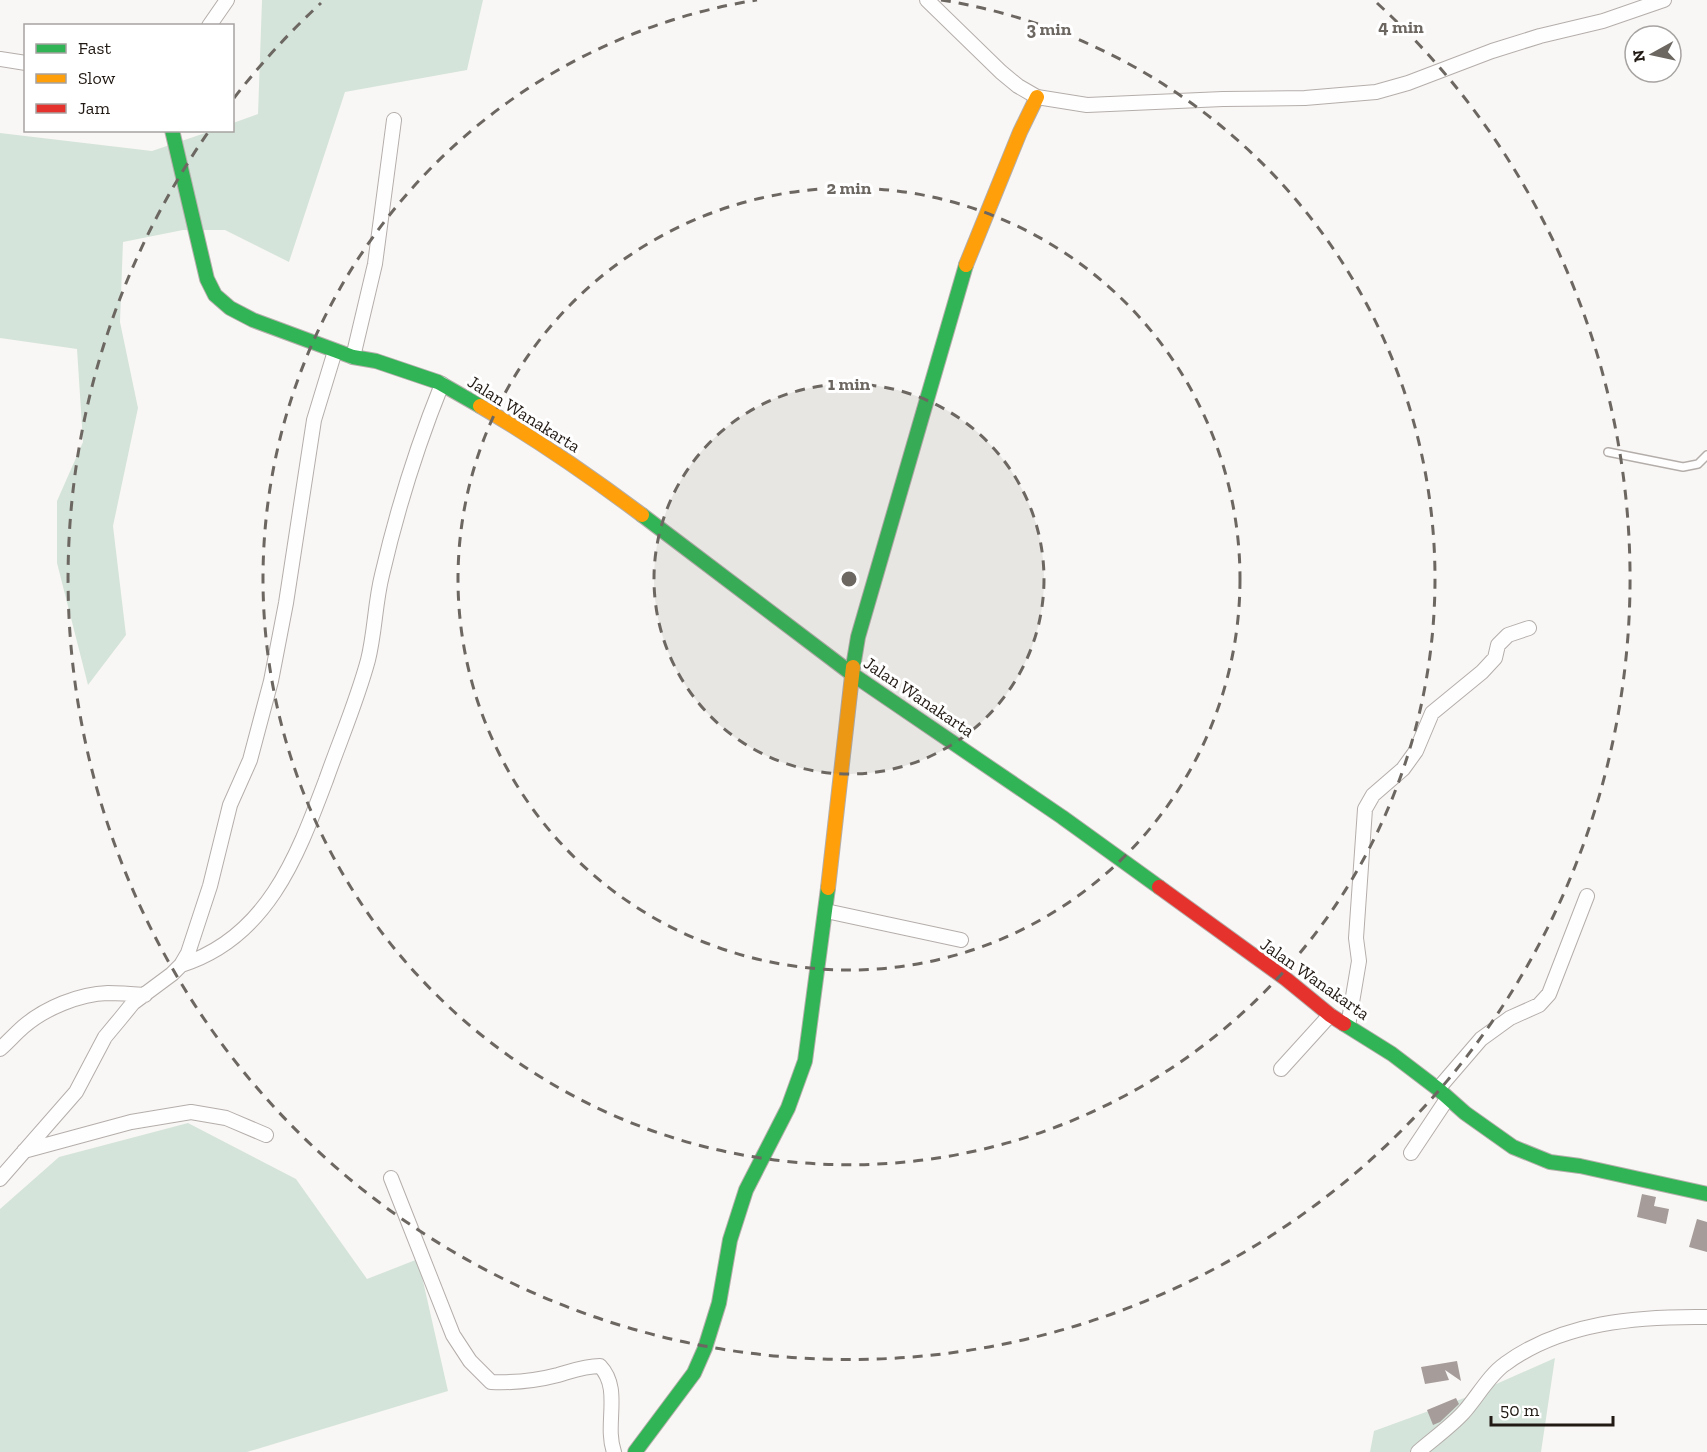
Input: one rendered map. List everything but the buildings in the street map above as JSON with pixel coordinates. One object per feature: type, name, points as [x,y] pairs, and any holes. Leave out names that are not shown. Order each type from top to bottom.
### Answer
[{"type":"street","points":[[210,24],[227,0]]},
{"type":"street","points":[[927,0],[1018,86],[1037,97],[1087,105],[1305,98],[1377,92],[1408,83],[1492,51],[1604,21],[1664,0]]},
{"type":"street","points":[[0,59],[24,63]]},
{"type":"street","points":[[634,1452],[694,1373],[705,1348],[719,1303],[730,1240],[746,1190],[788,1108],[805,1061],[826,911],[831,848],[858,637],[917,439],[954,300],[988,210],[1037,97]]},
{"type":"street","points":[[353,357],[375,264],[394,120]]},
{"type":"street","name":"Jalan Wanakarta","points":[[172,132],[207,279],[216,295],[230,308],[253,320],[335,351],[393,366],[442,384],[516,427],[606,488],[852,674],[1062,817],[1513,1147],[1550,1162],[1580,1166],[1707,1194]]},
{"type":"street","points":[[0,1179],[76,1092],[105,1037],[134,1003],[157,987],[181,965],[188,952],[210,886],[230,805],[250,760],[268,692],[286,603],[314,420],[335,351]]},
{"type":"street","points":[[181,965],[216,951],[266,907],[295,859],[365,670],[382,575],[407,483],[427,420],[442,384]]},
{"type":"street","points":[[1348,1026],[1359,961],[1356,939],[1365,809],[1373,795],[1403,769],[1416,751],[1432,713],[1482,672],[1495,658],[1498,645],[1508,635],[1529,628]]},
{"type":"street","points":[[1411,1153],[1442,1094],[1481,1039],[1510,1018],[1539,1005],[1548,994],[1587,896]]},
{"type":"street","points":[[826,911],[961,940]]},
{"type":"street","points":[[0,1050],[39,1015],[58,1006],[93,995],[145,994]]},
{"type":"street","points":[[1281,1069],[1330,1015]]},
{"type":"street","points":[[24,1151],[131,1122],[191,1112],[226,1118],[266,1135]]},
{"type":"street","points":[[391,1178],[453,1335],[470,1361],[491,1382],[509,1383],[555,1376],[600,1365],[607,1373],[611,1388],[610,1435],[614,1452]]},
{"type":"street","points":[[1418,1452],[1462,1414],[1503,1365],[1560,1334],[1625,1322],[1707,1317]]},
{"type":"lane","points":[[1608,452],[1683,467],[1698,464],[1707,454]]},
{"type":"shaded area","points":[[262,0],[483,0],[467,70],[345,92],[289,262],[225,230],[183,230],[123,242],[120,322],[138,408],[113,526],[126,635],[88,685],[57,563],[57,501],[83,442],[77,349],[0,338],[0,133],[152,151],[208,132],[234,132],[234,123],[258,114]]},
{"type":"shaded area","points":[[188,1123],[296,1179],[367,1279],[418,1259],[448,1391],[247,1452],[0,1452],[0,1209],[59,1157]]},
{"type":"shaded area","points":[[1555,1358],[1541,1452],[1370,1452],[1374,1431],[1467,1397]]},
{"type":"traffic: fast","points":[[172,132],[207,279],[215,295],[230,308],[253,320],[353,357],[376,361],[438,382],[480,406]]},
{"type":"traffic: fast","points":[[853,667],[858,637],[966,265]]},
{"type":"traffic: fast","points":[[642,515],[852,674],[1062,817],[1159,887]]},
{"type":"traffic: fast","points":[[635,1452],[694,1373],[705,1348],[719,1303],[730,1240],[746,1190],[788,1108],[805,1061],[828,888]]},
{"type":"traffic: fast","points":[[1344,1024],[1392,1054],[1465,1113],[1513,1147],[1550,1162],[1580,1166],[1707,1194]]},
{"type":"traffic: slow","points":[[966,265],[1020,132],[1037,97]]},
{"type":"traffic: slow","points":[[480,406],[522,431],[642,515]]},
{"type":"traffic: slow","points":[[828,888],[853,667]]},
{"type":"traffic: jam","points":[[1159,887],[1344,1024]]}]
